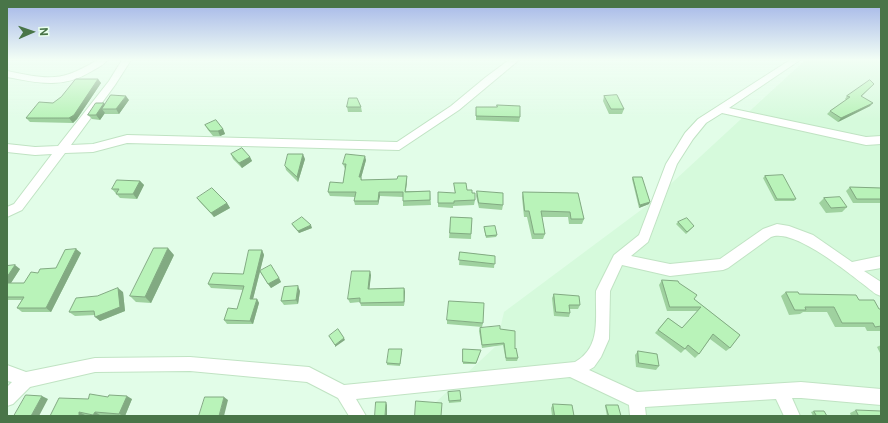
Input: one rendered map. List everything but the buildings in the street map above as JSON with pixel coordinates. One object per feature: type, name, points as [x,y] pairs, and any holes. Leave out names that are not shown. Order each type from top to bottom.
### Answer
[{"type":"street","points":[[42,80],[50,81],[59,80]]},
{"type":"street","points":[[7,212],[18,207],[114,80]]},
{"type":"street","points":[[7,148],[35,151],[93,148],[127,139],[399,146],[455,108],[488,80]]},
{"type":"street","points":[[343,393],[571,370],[589,362],[602,339],[603,290],[620,260],[644,238],[672,164],[689,136],[702,121],[765,80]]},
{"type":"street","points":[[720,109],[866,141],[881,140]]},
{"type":"street","points":[[620,260],[670,270],[723,264],[767,233],[777,229],[789,231],[809,239],[881,290]]},
{"type":"street","points":[[850,268],[881,262]]},
{"type":"street","points":[[7,398],[26,380],[94,365],[190,364],[266,370],[309,376],[343,393],[358,416]]},
{"type":"street","points":[[571,370],[637,408],[780,391],[801,390],[881,397]]},
{"type":"street","points":[[7,373],[26,380]]},
{"type":"street","points":[[780,391],[792,416]]},
{"type":"shaded area","points":[[784,80],[881,80],[881,416],[421,416],[496,346],[504,312],[649,204]]}]
